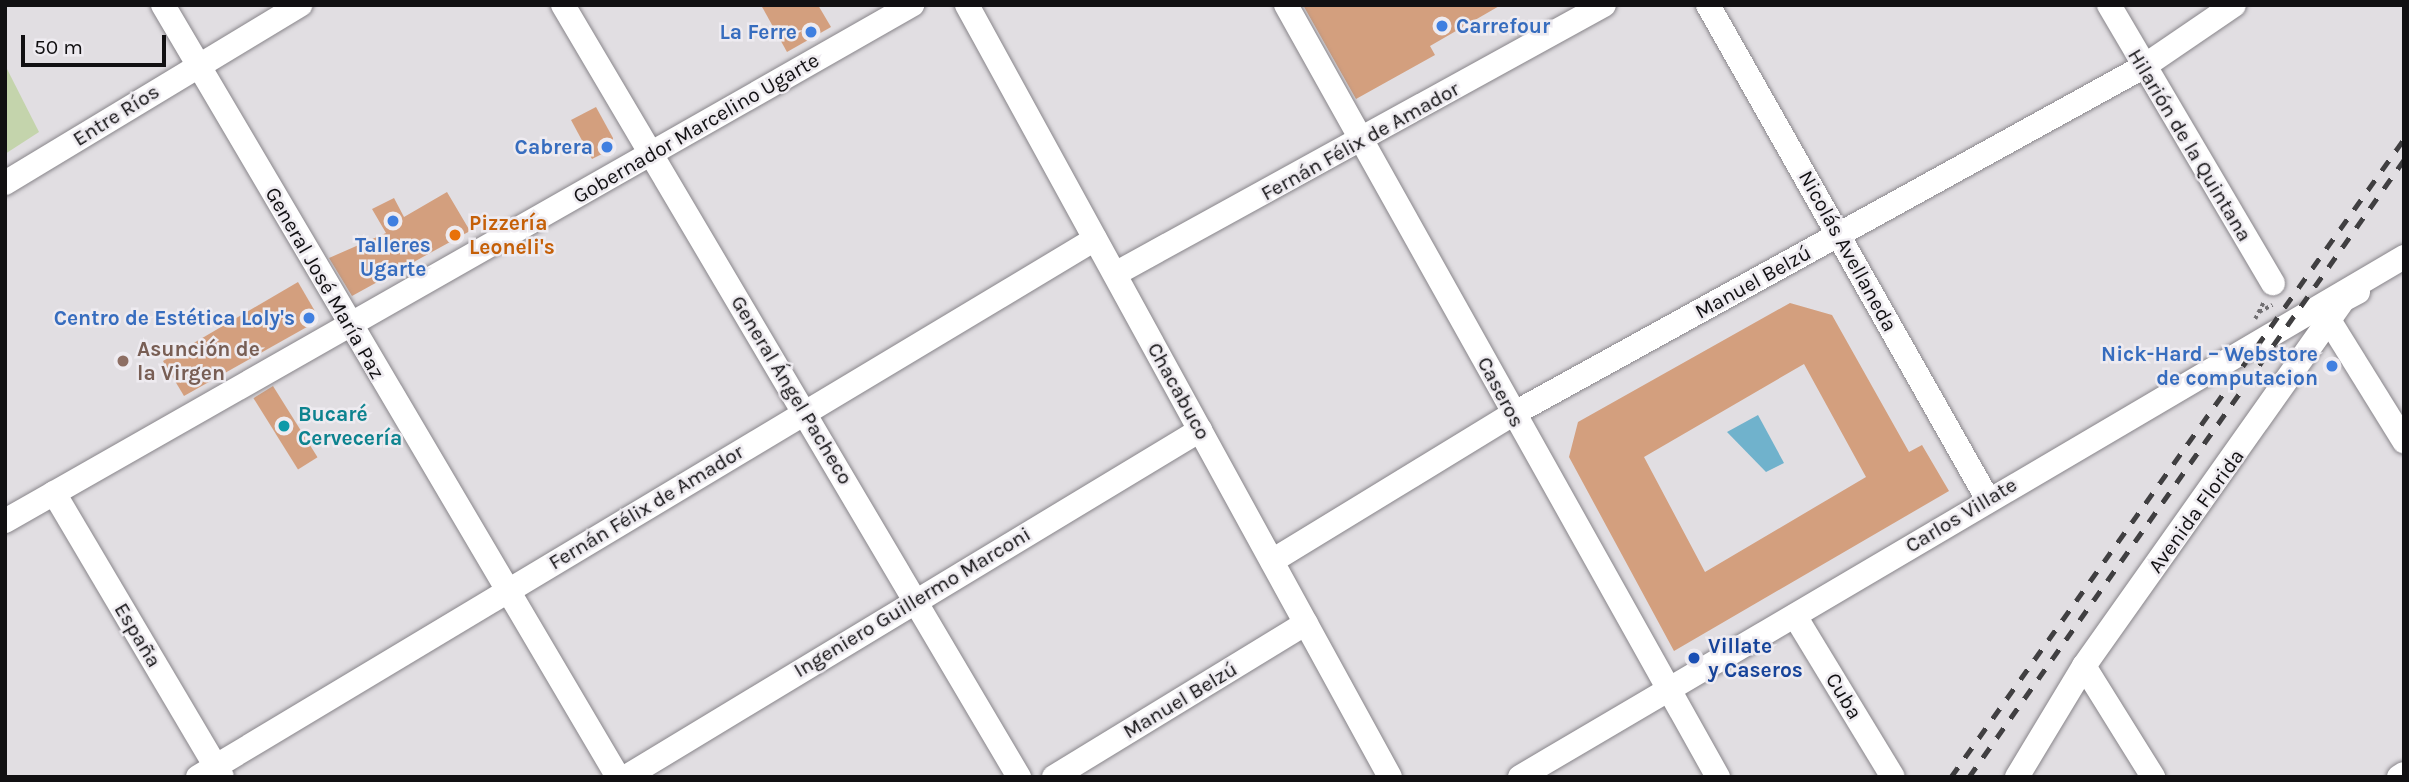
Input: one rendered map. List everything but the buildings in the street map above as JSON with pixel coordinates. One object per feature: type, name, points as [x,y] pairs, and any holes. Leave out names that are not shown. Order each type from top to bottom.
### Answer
[{"type":"street","name":"General José María Paz","points":[[163,5],[348,324],[618,777]]},
{"type":"street","name":"Entre Ríos","points":[[5,183],[300,5]]},
{"type":"street","name":"General Ángel Pacheco","points":[[564,5],[648,155],[807,410],[1019,777]]},
{"type":"street","name":"Gobernador Marcelino Ugarte","points":[[5,521],[912,5]]},
{"type":"street","name":"Chacabuco","points":[[967,5],[1390,777]]},
{"type":"street","name":"Caseros","points":[[1286,5],[1366,139],[1513,414],[1665,689],[1718,777]]},
{"type":"street","name":"Fernán Félix de Amador","points":[[1115,274],[1366,139],[1604,5]]},
{"type":"street","name":"Nicolás Avellaneda","points":[[1708,5],[1987,498]]},
{"type":"street","name":"Hilarión de la Quintana","points":[[2109,5],[2273,283]]},
{"type":"street","name":"Manuel Belzú","points":[[1272,561],[1513,414],[2143,66],[2234,5]]},
{"type":"street","name":"Fernán Félix de Amador","points":[[212,773],[508,590],[1096,239]]},
{"type":"street","name":"Carlos Villate","points":[[1520,777],[1665,689],[1795,616],[1987,498],[2398,260]]},
{"type":"street","name":"Avenida Florida","points":[[2017,777],[2084,666],[2332,325],[2343,300],[2386,276],[2398,260]]},
{"type":"street","points":[[2332,325],[2404,441]]},
{"type":"street","name":"Ingeniero Guillermo Marconi","points":[[626,777],[916,599],[1200,430]]},
{"type":"street","name":"España","points":[[54,493],[212,773]]},
{"type":"street","name":"Cuba","points":[[1795,616],[1893,777]]},
{"type":"street","name":"Manuel Belzú","points":[[1054,777],[1306,623]]},
{"type":"street","points":[[2084,666],[2154,777]]},
{"type":"street","points":[[2399,777],[2404,774]]},
{"type":"green space","points":[[5,65],[39,132],[5,154]]},
{"type":"water","points":[[1758,415],[1784,463],[1766,472],[1727,432]]},
{"type":"railway","points":[[1951,777],[2404,139]]},
{"type":"railway","points":[[1969,777],[2404,160]]},
{"type":"place","name":"Carrefour","points":[[1442,26]]},
{"type":"place","name":"La Ferre","points":[[811,32]]},
{"type":"place","name":"Cabrera","points":[[607,147]]},
{"type":"place","name":"Talleres Ugarte","points":[[393,221]]},
{"type":"place","name":"Pizzería Leoneli's","points":[[455,235]]},
{"type":"place","name":"Centro de Estética Loly's","points":[[309,318]]},
{"type":"place","name":"Asunción de la Virgen","points":[[123,361]]},
{"type":"place","name":"Nick-Hard – Webstore de computacion","points":[[2332,366]]},
{"type":"place","name":"Bucaré Cervecería","points":[[284,426]]},
{"type":"place","name":"Villate y Caseros","points":[[1694,658]]}]
